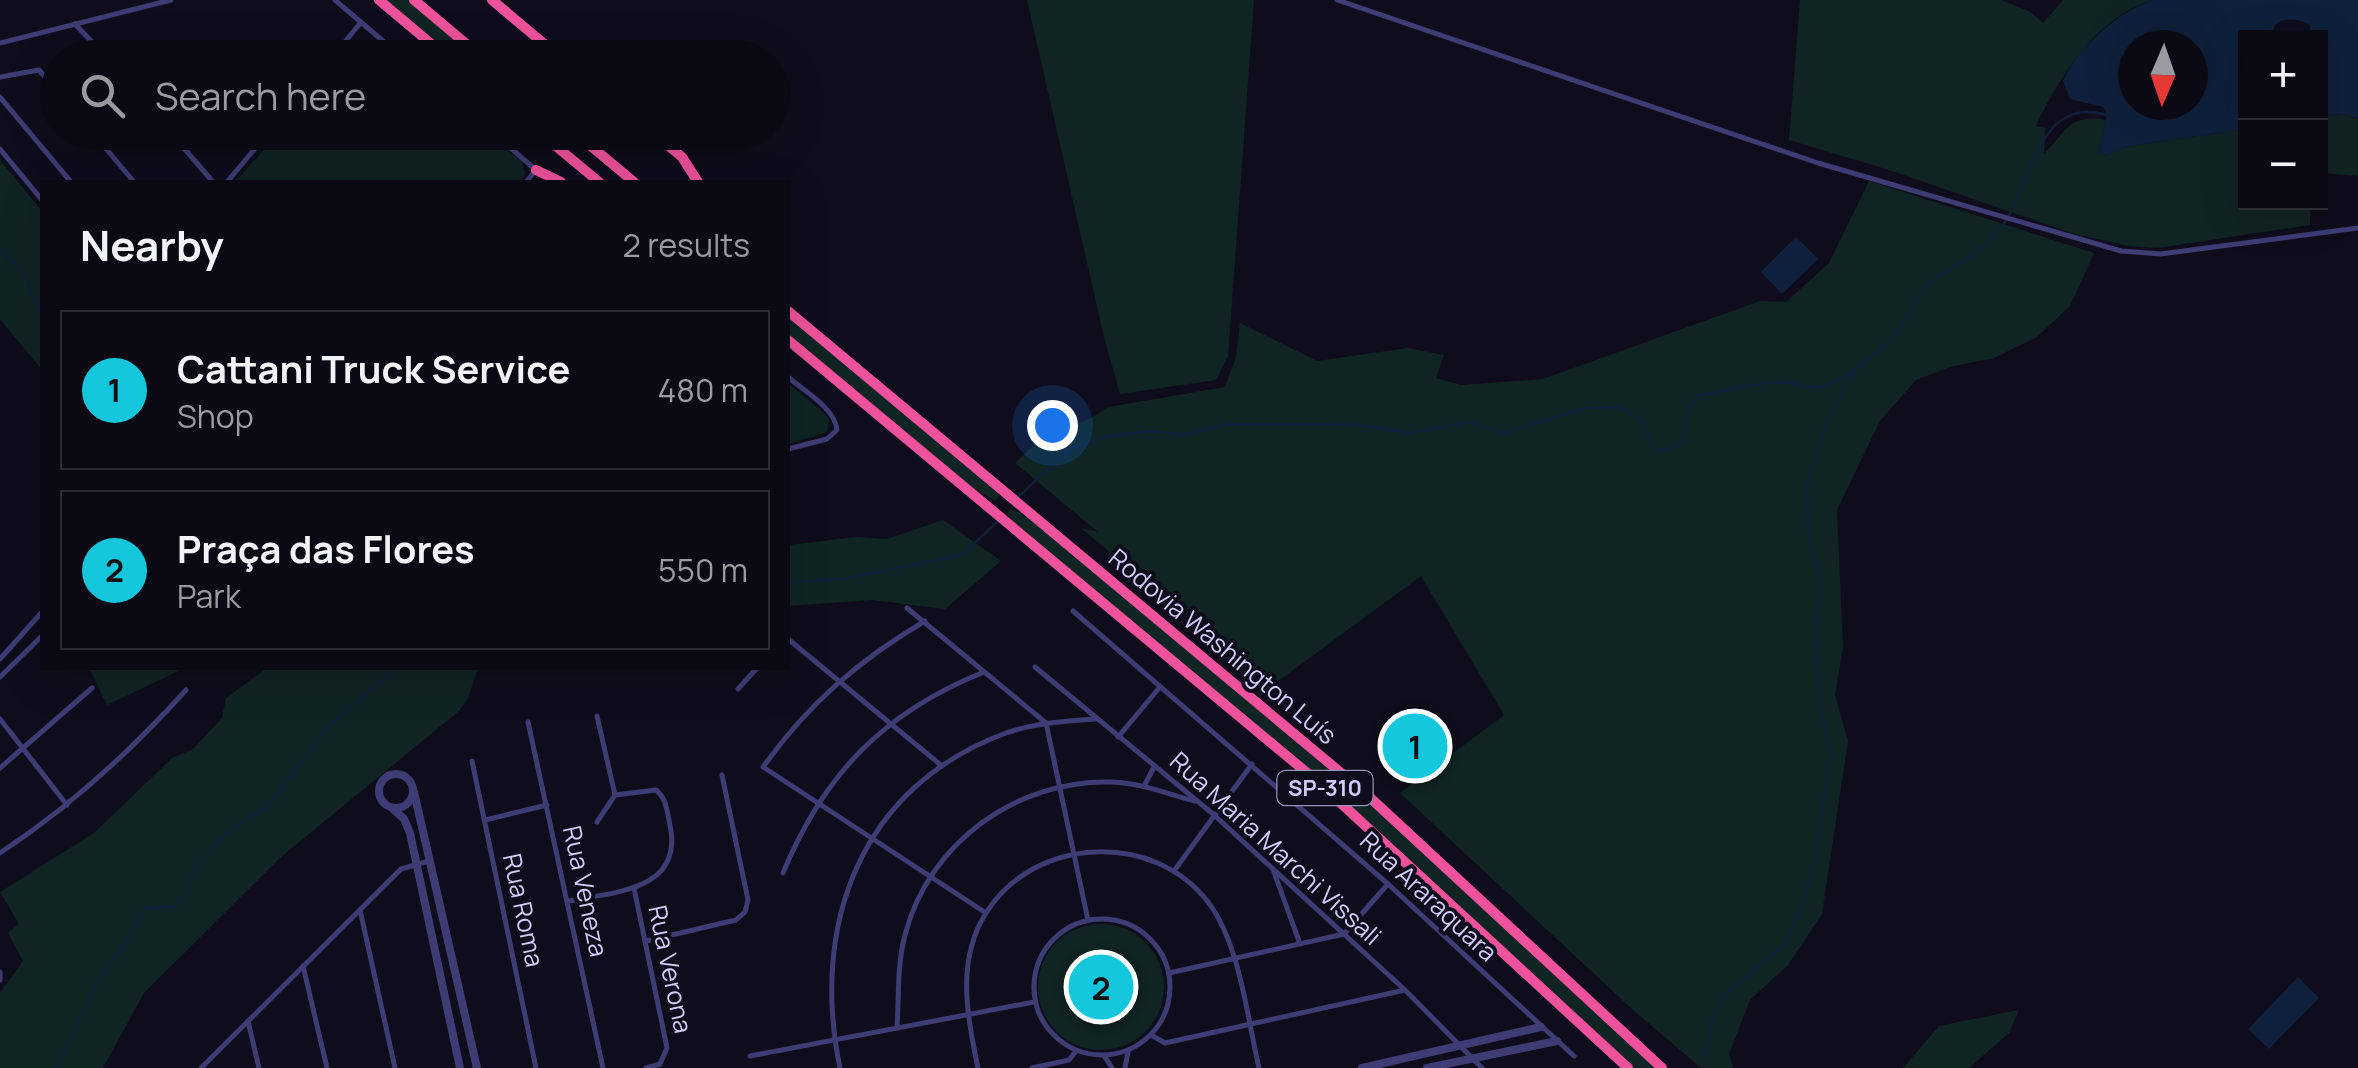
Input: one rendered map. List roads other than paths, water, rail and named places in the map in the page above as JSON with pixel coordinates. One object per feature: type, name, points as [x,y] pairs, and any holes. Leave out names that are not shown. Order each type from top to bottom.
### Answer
[{"type":"highway","points":[[379,0],[427,40]]},
{"type":"highway","points":[[414,0],[462,40]]},
{"type":"highway","points":[[492,0],[540,40]]},
{"type":"highway","points":[[560,150],[596,180]]},
{"type":"highway","points":[[596,150],[632,180]]},
{"type":"highway","points":[[674,150],[697,180]]},
{"type":"highway","points":[[536,170],[557,180]]},
{"type":"highway","name":"Rodovia Washington Luís","points":[[790,313],[1365,793],[1662,1068]]},
{"type":"highway","name":"Rodovia Washington Luís","points":[[790,342],[1318,782],[1628,1068]]},
{"type":"street","points":[[0,43],[171,0]]},
{"type":"street","points":[[335,0],[382,40]]},
{"type":"street","points":[[1337,0],[1818,163],[2121,251],[2148,254],[2358,228]]},
{"type":"street","points":[[347,40],[362,22]]},
{"type":"street","points":[[75,24],[90,40]]},
{"type":"street","points":[[0,77],[40,72]]},
{"type":"street","points":[[0,97],[40,145]]},
{"type":"street","points":[[0,149],[40,198]]},
{"type":"street","points":[[44,150],[69,180]]},
{"type":"street","points":[[107,150],[132,180]]},
{"type":"street","points":[[185,150],[211,180]]},
{"type":"street","points":[[229,180],[254,150]]},
{"type":"street","points":[[513,150],[548,180]]},
{"type":"street","points":[[528,180],[536,170]]},
{"type":"street","points":[[790,380],[837,422],[833,436],[790,449]]},
{"type":"street","points":[[907,608],[1046,723],[1088,920]]},
{"type":"street","name":"Rua Araraquara","points":[[1073,611],[1388,884],[1574,1056]]},
{"type":"street","points":[[0,659],[40,615]]},
{"type":"street","points":[[925,622],[892,640],[838,680],[785,736],[764,767],[986,913]]},
{"type":"street","points":[[0,677],[40,638]]},
{"type":"street","points":[[790,641],[942,766]]},
{"type":"street","name":"Rua Maria Marchi Vissali","points":[[1035,668],[1214,814],[1482,1068]]},
{"type":"street","points":[[738,689],[755,670]]},
{"type":"street","points":[[783,873],[818,802],[851,760],[890,724],[935,694],[984,672]]},
{"type":"street","points":[[1118,737],[1160,687]]},
{"type":"street","points":[[0,768],[92,688]]},
{"type":"street","points":[[0,853],[67,805],[149,731],[186,690]]},
{"type":"street","points":[[597,716],[615,795]]},
{"type":"street","points":[[0,719],[67,805]]},
{"type":"street","points":[[840,1068],[834,1040],[830,973],[833,938],[842,903],[872,838],[892,811],[942,766],[974,747],[1009,732],[1046,723],[1096,719]]},
{"type":"street","name":"Rua Veneza","points":[[528,722],[603,1068]]},
{"type":"street","name":"Rua Roma","points":[[472,760],[536,1068]]},
{"type":"street","points":[[1174,870],[1252,764]]},
{"type":"street","points":[[1144,786],[1154,767]]},
{"type":"street","points":[[460,1068],[406,824],[379,794],[386,776],[399,773],[414,792],[432,860],[477,1068]]},
{"type":"street","points":[[646,940],[736,920],[747,910],[722,775]]},
{"type":"street","points":[[898,1028],[900,966],[915,904],[930,876],[973,828],[1028,796],[1059,786],[1101,782],[1144,786],[1198,802]]},
{"type":"street","points":[[568,902],[648,883],[668,860],[672,836],[665,800],[658,792],[648,789],[615,795],[597,822]]},
{"type":"street","points":[[392,808],[407,805],[414,792]]},
{"type":"street","points":[[485,820],[546,805]]},
{"type":"street","points":[[978,1068],[966,1014],[969,963],[986,913],[1004,892],[1048,862],[1093,851],[1135,855],[1174,870],[1207,900],[1219,918],[1234,959],[1259,1068]]},
{"type":"street","points":[[201,1068],[401,869],[432,860]]},
{"type":"street","points":[[1272,866],[1300,944]]},
{"type":"street","points":[[1169,973],[1344,934],[1388,884]]},
{"type":"street","name":"Rua Verona","points":[[634,888],[667,1048],[660,1064],[646,1068]]},
{"type":"street","points":[[360,910],[395,1068]]},
{"type":"street","points":[[1088,920],[1114,920],[1140,930],[1158,948],[1169,973],[1166,1013],[1151,1035],[1129,1050],[1102,1056],[1064,1045],[1045,1026],[1034,1002],[1034,975],[1044,950],[1063,930],[1088,920]]},
{"type":"street","points":[[303,966],[327,1068]]},
{"type":"street","points":[[1151,1035],[1165,1042],[1404,990]]},
{"type":"street","points":[[750,1056],[1034,1002]]},
{"type":"street","points":[[248,1021],[260,1068]]},
{"type":"street","points":[[1362,1068],[1541,1027]]},
{"type":"street","points":[[1426,1068],[1557,1041]]},
{"type":"street","points":[[1124,1068],[1129,1050]]},
{"type":"street","points":[[1032,1068],[1069,1060],[1076,1051]]},
{"type":"street","points":[[1102,1056],[1112,1068]]},
{"type":"water","points":[[2154,0],[2358,0],[2358,119],[2344,114],[2328,115],[2328,30],[2310,30],[2309,24],[2285,20],[2273,30],[2238,30],[2238,130],[2124,147],[2106,156],[2099,153],[2107,115],[2103,107],[2070,99],[2063,81],[2089,44],[2127,12]]},
{"type":"water","points":[[1796,237],[1818,259],[1782,294],[1761,272]]},
{"type":"water","points":[[2298,977],[2319,998],[2269,1049],[2248,1029]]},
{"type":"waterway","points":[[1017,498],[1068,450],[1103,437],[1150,431],[1184,435],[1228,424],[1360,425],[1410,433],[1469,422],[1504,433],[1586,408],[1620,407],[1639,419],[1657,452],[1685,442],[1686,412],[1699,395],[1782,382],[1820,387],[1862,364],[1891,340],[1933,281],[1971,257],[2000,229],[2050,131],[2065,118],[2083,112],[2107,115]]},
{"type":"waterway","points":[[0,249],[20,270],[40,311]]},
{"type":"waterway","points":[[1701,1060],[1713,1016],[1725,995],[1784,945],[1800,912],[1814,866],[1831,752],[1820,707],[1815,638],[1820,580],[1809,539],[1807,485],[1824,430],[1855,369]]},
{"type":"waterway","points":[[790,582],[848,578],[962,555],[999,520]]},
{"type":"waterway","points":[[57,1068],[97,982],[146,908],[175,907],[185,897],[195,867],[229,831],[269,805],[328,727],[394,670]]},
{"type":"place","name":"Cattani Truck Service","points":[[1415,746]]},
{"type":"place","name":"Praça das Flores","points":[[1101,987]]}]
